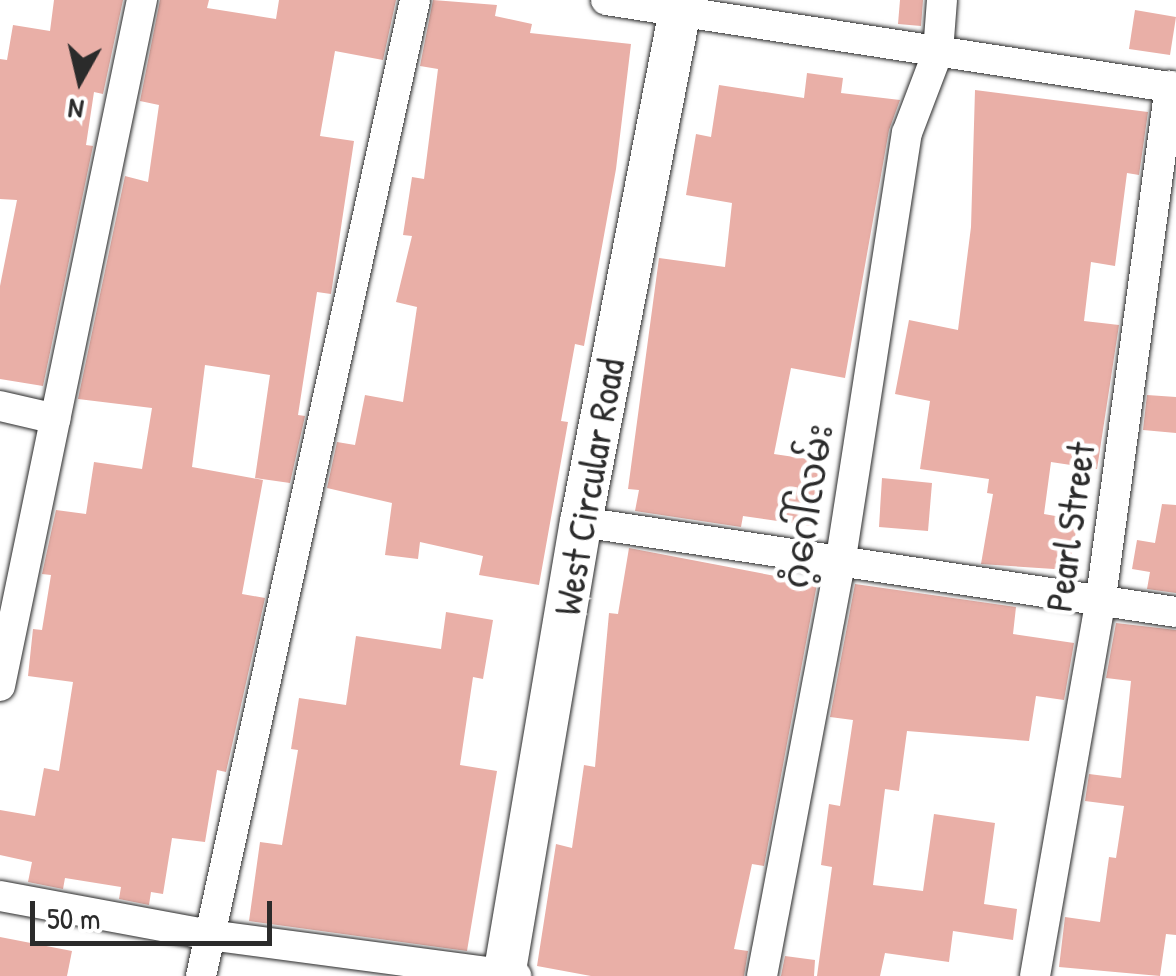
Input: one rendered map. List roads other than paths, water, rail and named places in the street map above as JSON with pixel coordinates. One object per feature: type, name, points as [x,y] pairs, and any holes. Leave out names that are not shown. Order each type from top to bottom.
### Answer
[{"type":"street","points":[[0,686],[142,0]]},
{"type":"street","points":[[202,976],[415,0]]},
{"type":"street","points":[[606,0],[680,6],[938,52],[1173,87]]},
{"type":"street","name":"ဂံ့ဂေါ်လမ်း","points":[[762,976],[840,558],[907,133],[938,52],[942,0]]},
{"type":"street","name":"West Circular Road","points":[[508,975],[580,522],[680,6]]},
{"type":"street","name":"Pearl Street","points":[[1034,976],[1100,605],[1173,87]]},
{"type":"street","points":[[0,406],[56,419]]},
{"type":"street","points":[[580,522],[840,558],[1100,605],[1176,612]]},
{"type":"street","points":[[0,896],[210,935],[508,975]]}]
